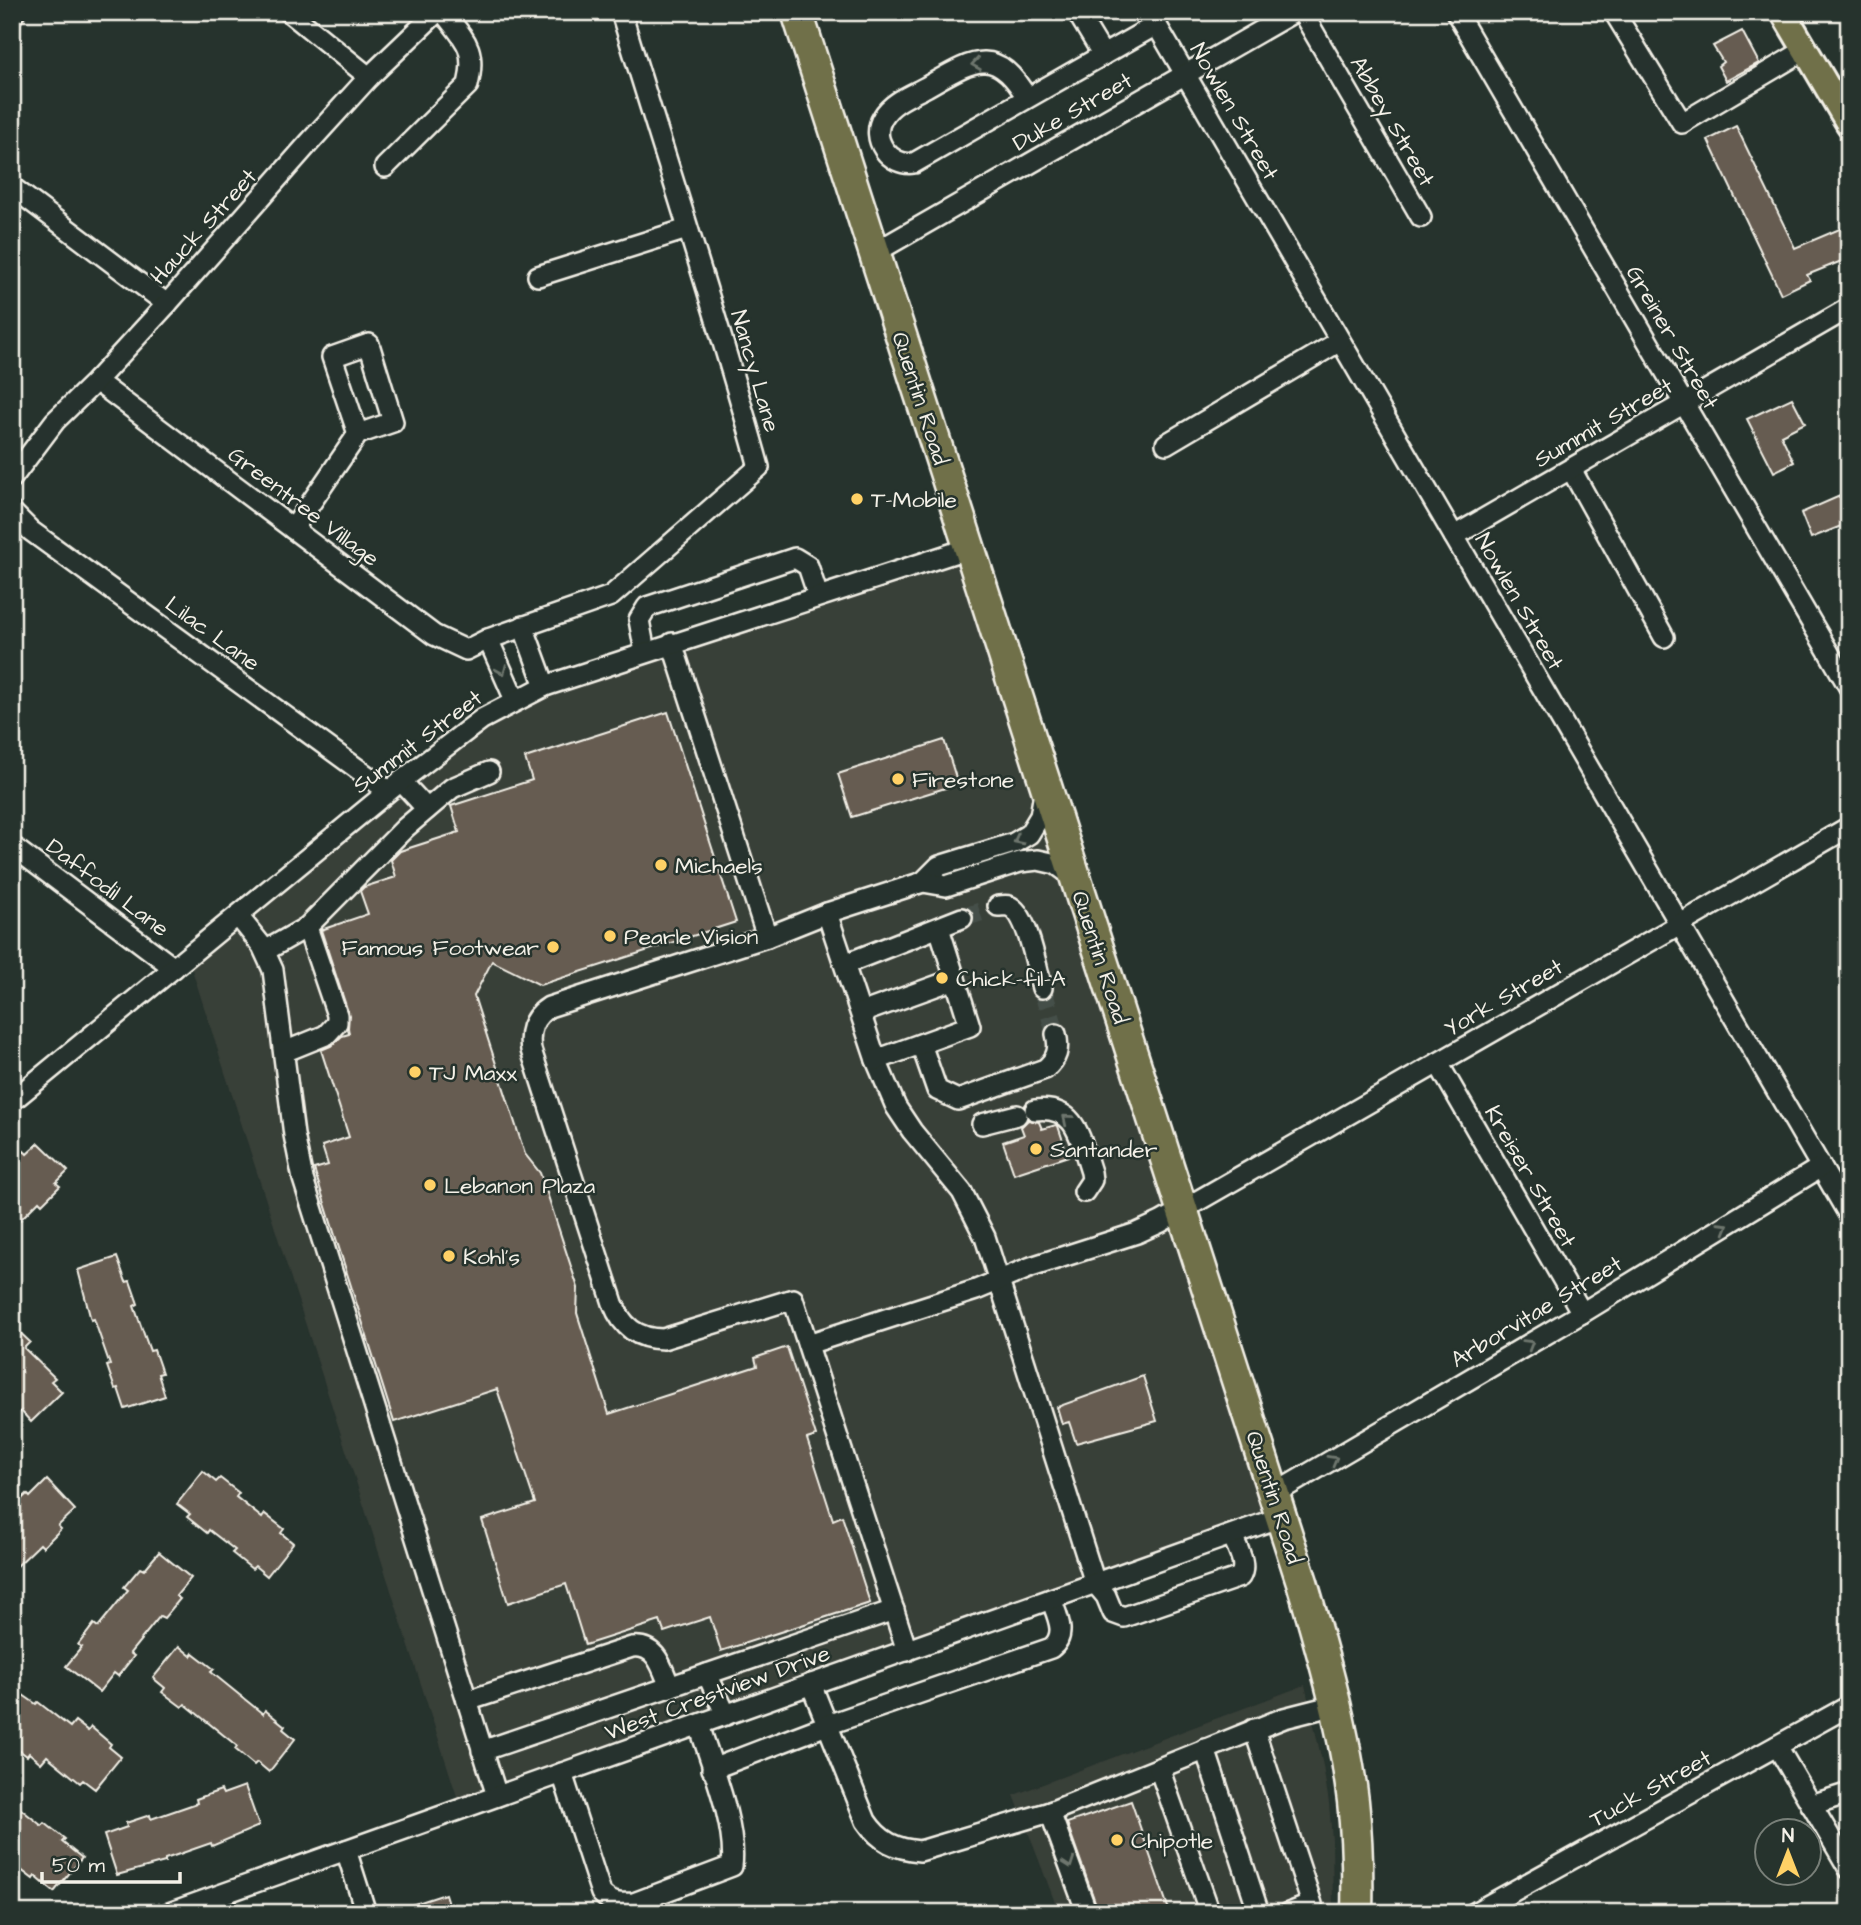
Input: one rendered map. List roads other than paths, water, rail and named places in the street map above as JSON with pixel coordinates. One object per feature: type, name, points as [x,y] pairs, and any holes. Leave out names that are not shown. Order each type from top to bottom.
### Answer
[{"type":"highway","name":"Quentin Road","points":[[797,12],[1302,1582],[1335,1705],[1353,1800],[1357,1913]]},
{"type":"main road","points":[[1783,12],[1845,109]]},
{"type":"street","points":[[289,12],[369,78]]},
{"type":"street","name":"Hauck Street","points":[[12,478],[55,421],[167,304],[369,78],[437,12]]},
{"type":"street","points":[[385,167],[468,85],[473,66],[469,44],[443,12]]},
{"type":"street","name":"Nancy Lane","points":[[523,626],[611,596],[759,467],[728,356],[621,12]]},
{"type":"street","points":[[1077,12],[1103,55]]},
{"type":"street","name":"Duke Street","points":[[874,253],[1294,12]]},
{"type":"street","name":"Abbey Street","points":[[1302,12],[1421,217]]},
{"type":"street","name":"Greiner Street","points":[[1456,12],[1849,687]]},
{"type":"street","points":[[1614,12],[1682,123],[1805,50]]},
{"type":"street","points":[[1027,98],[1015,78],[1005,69],[993,63],[970,63],[895,104],[883,116],[879,125],[881,142],[896,162],[914,163],[1103,55],[1152,18]]},
{"type":"street","name":"Nowlen Street","points":[[1152,18],[1849,1215]]},
{"type":"street","points":[[12,187],[167,304]]},
{"type":"street","points":[[538,276],[687,229]]},
{"type":"street","name":"Summit Street","points":[[1454,536],[1849,308]]},
{"type":"street","points":[[1166,444],[1340,341]]},
{"type":"street","name":"Greentree Village","points":[[96,381],[434,635],[467,650],[523,626]]},
{"type":"street","points":[[293,528],[358,434]]},
{"type":"street","points":[[1570,469],[1664,637]]},
{"type":"street","name":"Lilac Lane","points":[[12,512],[32,531],[427,810]]},
{"type":"street","name":"Summit Street","points":[[12,1101],[458,735],[494,712],[545,686],[969,548]]},
{"type":"street","points":[[645,652],[639,620],[647,607],[795,558],[808,566],[818,597]]},
{"type":"street","points":[[523,626],[545,686]]},
{"type":"street","points":[[488,639],[510,691],[518,700]]},
{"type":"street","points":[[672,643],[767,937]]},
{"type":"street","points":[[265,951],[307,927],[405,828],[452,788],[489,772]]},
{"type":"street","points":[[907,1650],[793,1298],[663,1339],[636,1334],[622,1321],[608,1290],[530,1041],[533,1023],[537,1016],[549,1007],[767,937],[827,913],[923,882],[939,866],[1014,843],[1029,834],[1040,816],[1045,782]]},
{"type":"street","name":"York Street","points":[[808,1344],[976,1290],[1031,1267],[1137,1233],[1182,1210],[1849,827]]},
{"type":"street","name":"Daffodil Lane","points":[[12,846],[174,968]]},
{"type":"street","points":[[923,882],[946,886],[1020,862],[1038,860],[1056,864],[1076,878]]},
{"type":"street","points":[[998,906],[1010,906],[1018,913],[1028,933],[1042,988]]},
{"type":"street","points":[[827,913],[888,1091],[903,1119],[951,1177],[972,1208],[1000,1280],[1095,1583],[1107,1596],[1113,1614],[1124,1618],[1237,1579],[1244,1571],[1244,1564],[1231,1535]]},
{"type":"street","points":[[238,916],[265,951],[276,983],[294,1135],[303,1179],[497,1796]]},
{"type":"street","points":[[845,964],[962,918]]},
{"type":"street","points":[[284,1052],[326,1035],[337,1023],[337,1015],[307,927]]},
{"type":"street","points":[[876,1060],[970,1026],[939,928]]},
{"type":"street","points":[[861,1013],[955,979]]},
{"type":"street","points":[[921,1044],[937,1090],[958,1100],[1045,1069],[1057,1054],[1059,1046],[1056,1034]]},
{"type":"street","name":"Kreiser Street","points":[[1438,1063],[1582,1313]]},
{"type":"street","points":[[982,1124],[1026,1112],[1054,1110],[1073,1121],[1091,1172],[1092,1180],[1083,1192]]},
{"type":"street","name":"Arborvitae Street","points":[[1278,1506],[1582,1313],[1821,1167]]},
{"type":"street","name":"West Crestview Drive","points":[[169,1913],[1231,1535],[1278,1506]]},
{"type":"street","points":[[712,1769],[827,1725],[1051,1648],[1061,1635],[1051,1599]]},
{"type":"street","points":[[482,1751],[894,1610]]},
{"type":"street","points":[[467,1701],[641,1646],[652,1651],[670,1687]]},
{"type":"street","points":[[707,1674],[726,1715]]},
{"type":"street","points":[[811,1685],[866,1821],[875,1835],[902,1849],[920,1851],[1050,1812],[1284,1718],[1335,1705]]},
{"type":"street","name":"Tuck Street","points":[[1482,1911],[1849,1706]]},
{"type":"street","points":[[562,1773],[601,1893],[618,1904],[634,1903],[732,1866],[729,1825],[699,1725]]},
{"type":"street","points":[[1254,1730],[1312,1904],[1289,1913]]},
{"type":"street","points":[[1777,1746],[1849,1869]]},
{"type":"street","points":[[1205,1749],[1259,1913]]},
{"type":"street","points":[[1159,1768],[1210,1913]]},
{"type":"street","points":[[1811,1805],[1849,1793]]},
{"type":"street","points":[[1050,1812],[1087,1913]]},
{"type":"street","points":[[346,1850],[366,1913]]},
{"type":"tunnel","points":[[962,918],[998,906]]},
{"type":"tunnel","points":[[1042,988],[1056,1034]]},
{"type":"place","name":"T-Mobile","points":[[857,499]]},
{"type":"place","name":"Firestone","points":[[898,779]]},
{"type":"place","name":"Michaels","points":[[661,865]]},
{"type":"place","name":"Pearle Vision","points":[[610,936]]},
{"type":"place","name":"Famous Footwear","points":[[553,947]]},
{"type":"place","name":"Chick-fil-A","points":[[942,978]]},
{"type":"place","name":"TJ Maxx","points":[[415,1072]]},
{"type":"place","name":"Santander","points":[[1036,1149]]},
{"type":"place","name":"Lebanon Plaza","points":[[430,1185]]},
{"type":"place","name":"Kohl's","points":[[449,1256]]},
{"type":"place","name":"Chipotle","points":[[1117,1840]]}]
